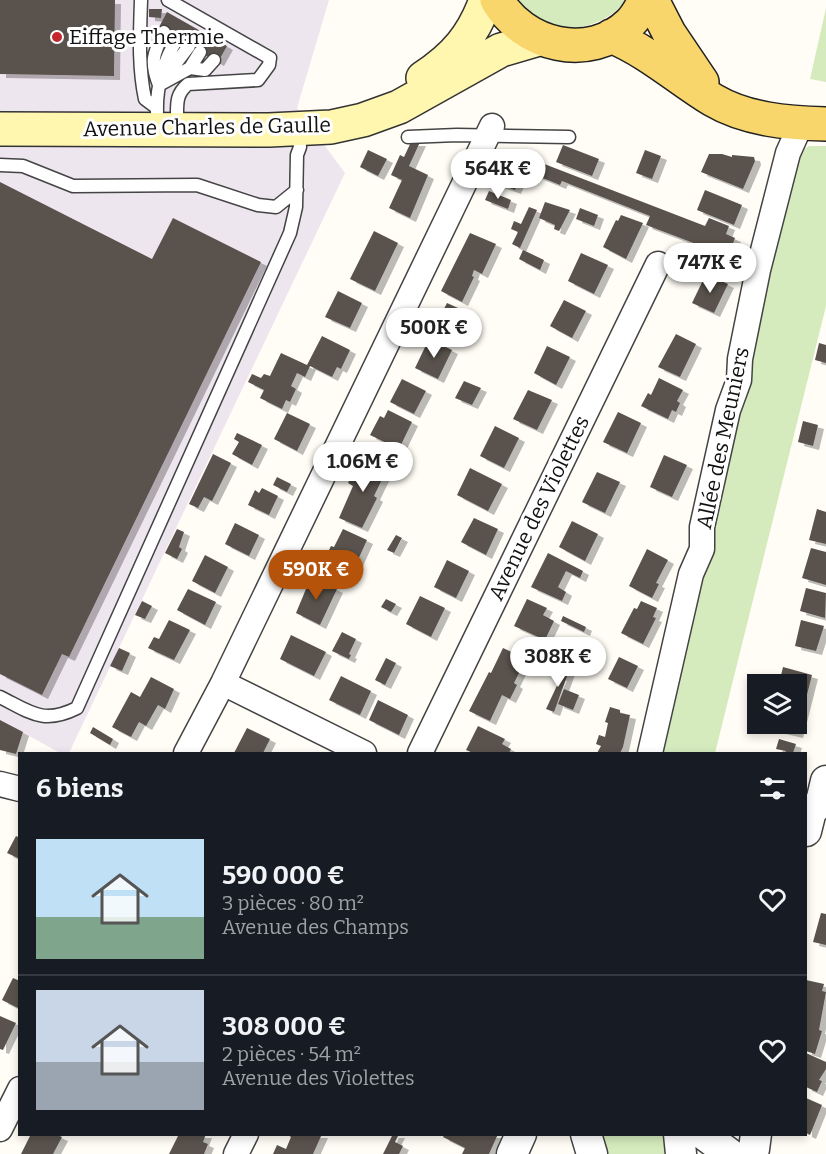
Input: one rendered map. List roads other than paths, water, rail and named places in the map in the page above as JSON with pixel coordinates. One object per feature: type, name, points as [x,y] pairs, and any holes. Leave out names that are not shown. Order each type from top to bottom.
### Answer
[{"type":"main road","name":"Avenue Charles de Gaulle","points":[[0,112],[70,116],[162,107],[308,117],[366,104],[416,83],[440,66],[462,45],[478,22],[486,0]]},
{"type":"main road","points":[[497,0],[512,22],[523,30],[550,43],[574,45],[592,43],[611,36],[631,22],[645,0]]},
{"type":"main road","points":[[652,0],[669,33],[715,101]]},
{"type":"main road","points":[[611,36],[648,54],[679,78],[715,101],[768,119],[814,124]]},
{"type":"main road","name":"Avenue Charles de Gaulle","points":[[0,129],[299,129],[331,127],[363,120],[399,107],[501,50],[539,39]]},
{"type":"street","name":"Allée des Meuniers","points":[[650,752],[691,574],[702,549],[702,526],[728,410],[739,380],[740,359],[758,270],[788,153],[814,124]]},
{"type":"street","points":[[187,752],[223,683],[489,131]]},
{"type":"street","name":"Avenue des Violettes","points":[[420,752],[658,264]]},
{"type":"street","points":[[223,683],[362,752]]},
{"type":"street","points":[[807,827],[811,811],[821,802],[826,781]]},
{"type":"street","points":[[0,784],[18,788]]},
{"type":"street","points":[[0,1130],[18,1093]]},
{"type":"street","points":[[236,1154],[245,1136]]},
{"type":"street","points":[[512,1154],[520,1136]]},
{"type":"street","points":[[587,1136],[592,1154]]},
{"type":"street","points":[[680,1136],[681,1154]]},
{"type":"street","points":[[706,1136],[730,1154]]},
{"type":"street","points":[[750,1154],[754,1149],[756,1136]]},
{"type":"lane","points":[[141,0],[140,60],[145,99],[162,107]]},
{"type":"lane","points":[[162,107],[177,100],[180,90],[188,84],[258,80],[269,65],[270,58],[224,38],[173,7]]},
{"type":"lane","points":[[162,107],[152,68],[154,52],[164,32]]},
{"type":"lane","points":[[162,107],[171,49],[177,39]]},
{"type":"lane","points":[[195,49],[190,68],[162,107],[195,49]]},
{"type":"lane","points":[[190,68],[205,70],[214,60]]},
{"type":"lane","points":[[0,697],[39,716],[52,718],[77,708],[290,233],[296,207],[299,129]]},
{"type":"lane","points":[[408,137],[489,131],[569,137]]},
{"type":"lane","points":[[0,165],[23,166],[73,186],[197,185],[258,205],[276,207],[297,190]]},
{"type":"place","name":"Eiffage Thermie","points":[[57,37]]}]
